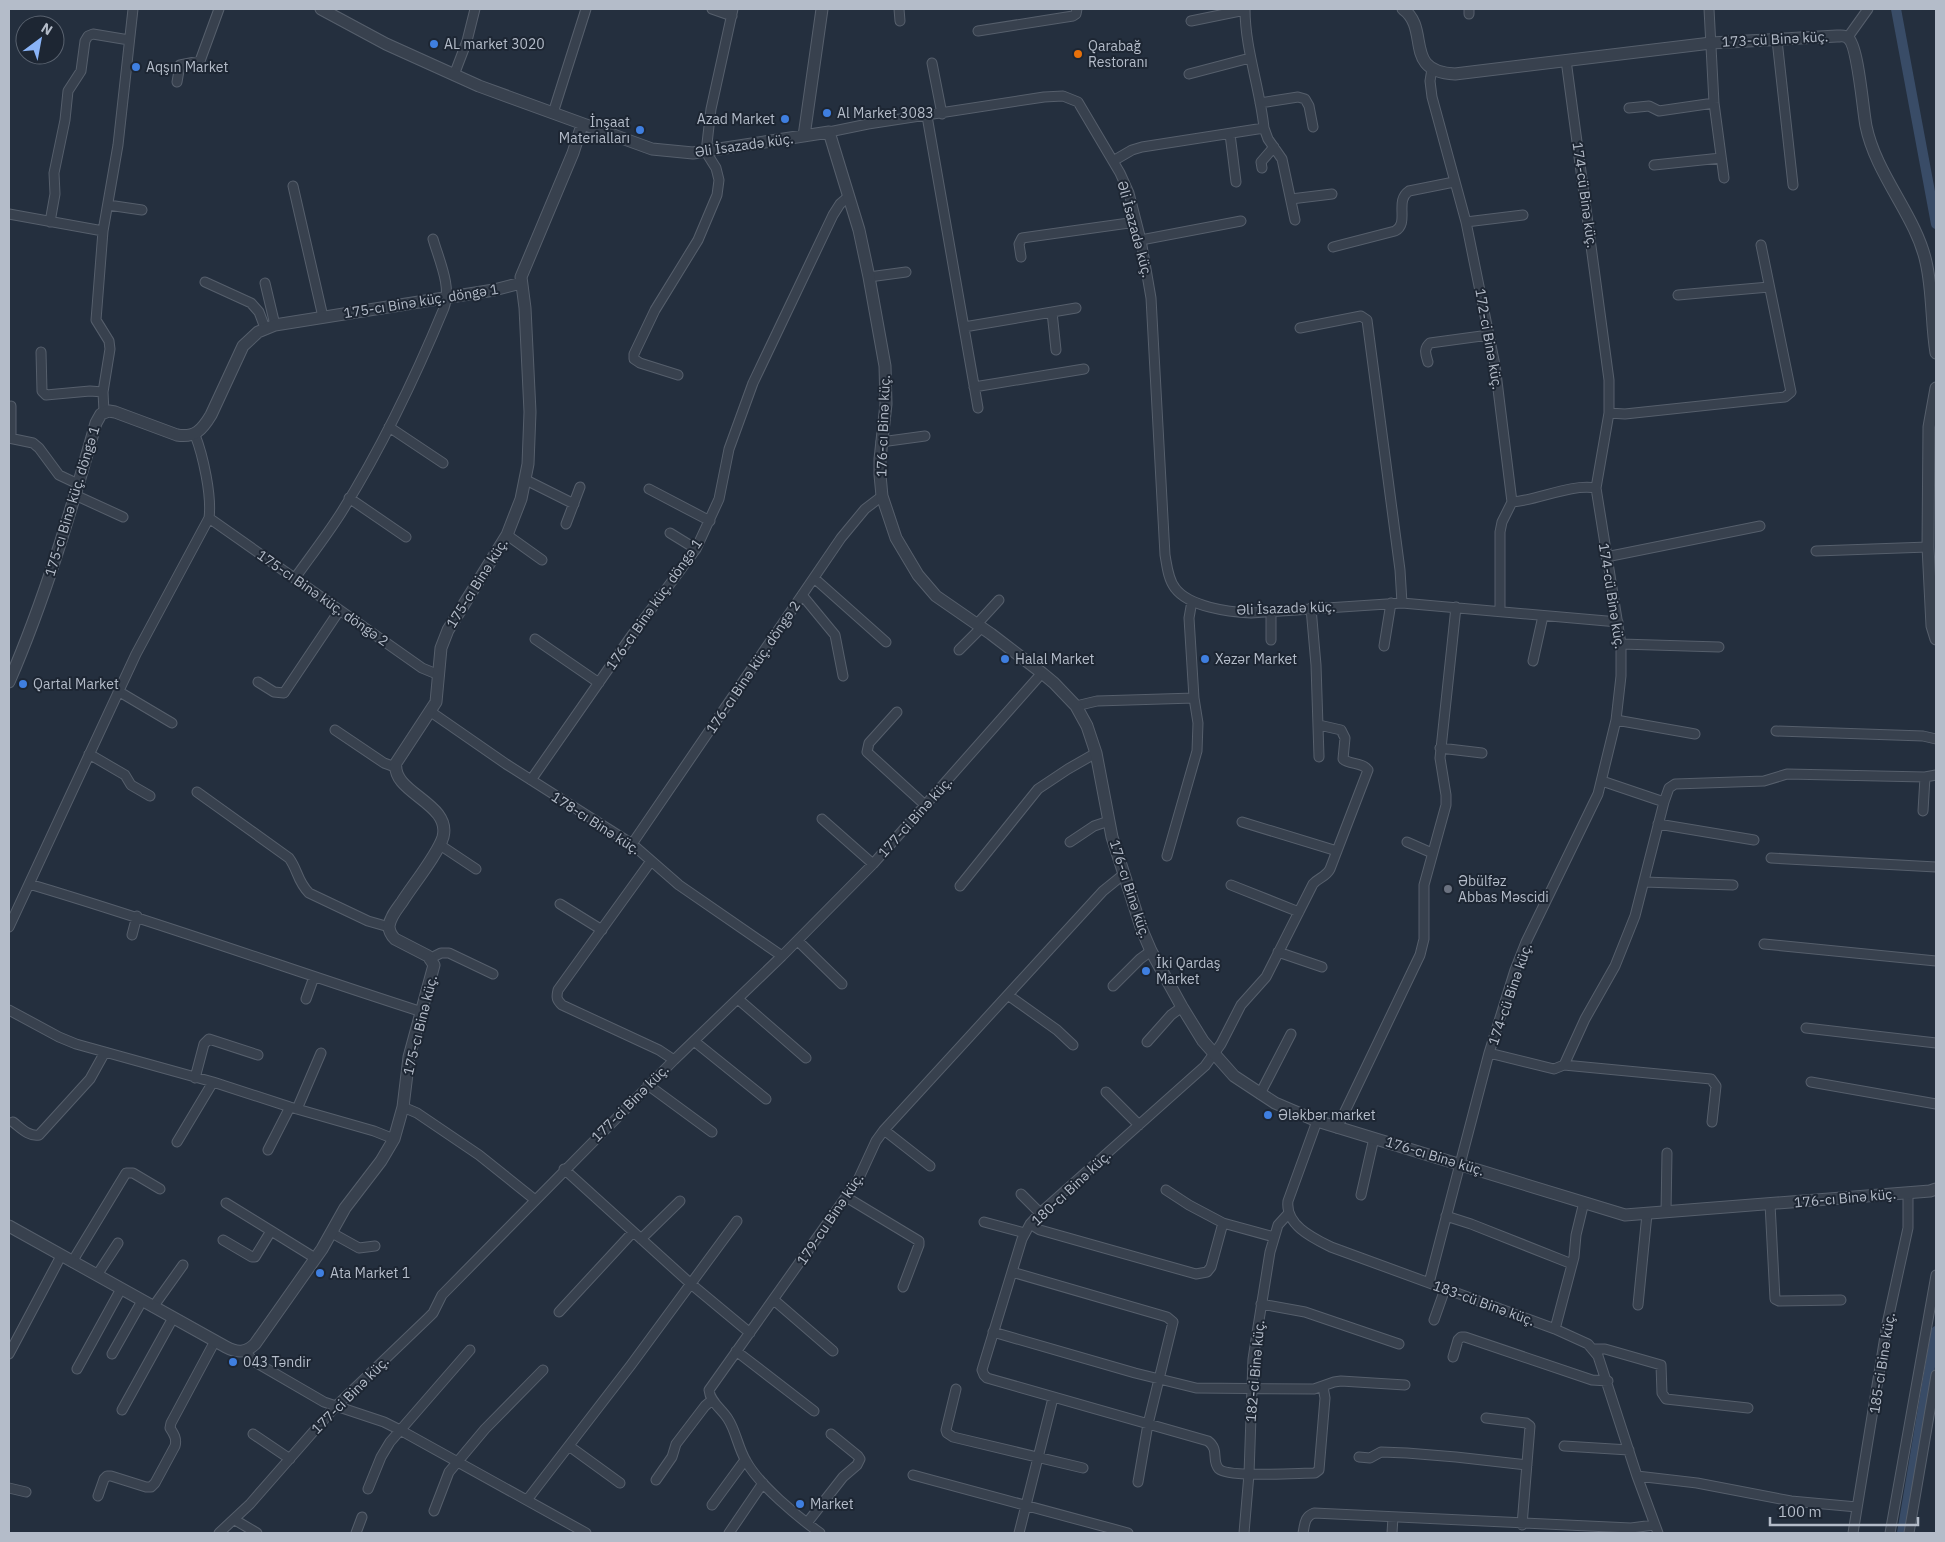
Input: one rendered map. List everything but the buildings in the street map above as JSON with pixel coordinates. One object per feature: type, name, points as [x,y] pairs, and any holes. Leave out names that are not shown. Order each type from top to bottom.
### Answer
[{"type":"street","points":[[104,412],[103,392],[110,348],[109,341],[96,320],[104,231],[118,145],[132,9]]},
{"type":"street","points":[[177,82],[180,65],[200,61],[219,9]]},
{"type":"street","name":"Əli İsazadə küç.","points":[[321,9],[366,34],[454,75],[582,125],[641,146],[661,151],[706,152],[868,124],[1044,97],[1070,98],[1078,102],[1126,184],[1141,240],[1152,307],[1165,555],[1174,588],[1192,601],[1237,612],[1271,612],[1402,603],[1618,622]]},
{"type":"street","points":[[454,75],[467,41],[475,9]]},
{"type":"street","points":[[553,113],[586,9]]},
{"type":"street","points":[[678,375],[640,363],[634,359],[634,354],[656,310],[698,240],[717,195],[719,180],[716,168],[706,152],[711,109],[732,12],[712,9]]},
{"type":"street","points":[[804,136],[822,9]]},
{"type":"street","points":[[899,9],[900,21]]},
{"type":"street","points":[[978,31],[1073,16],[1076,14],[1077,9]]},
{"type":"street","points":[[1191,21],[1245,9],[1250,58],[1264,128],[1282,159],[1295,220]]},
{"type":"street","points":[[1403,9],[1410,16],[1424,59],[1432,70]]},
{"type":"street","points":[[1709,9],[1714,103],[1724,178]]},
{"type":"street","points":[[1848,38],[1868,9]]},
{"type":"street","points":[[50,222],[56,194],[54,173],[65,120],[68,91],[81,71],[85,40],[93,34],[129,40]]},
{"type":"street","name":"173-cü Binə küç.","points":[[1432,70],[1455,74],[1711,43],[1837,36],[1848,38],[1852,42],[1856,56],[1863,108],[1872,146],[1917,237],[1926,261],[1936,353]]},
{"type":"street","points":[[1777,40],[1793,185]]},
{"type":"street","points":[[1189,74],[1250,58]]},
{"type":"street","name":"174-cü Binə küç.","points":[[1429,1283],[1489,1053],[1523,950],[1589,813],[1602,781],[1616,720],[1621,676],[1621,644],[1596,488],[1609,413],[1604,335],[1566,60]]},
{"type":"street","points":[[932,63],[942,114]]},
{"type":"street","name":"172-ci Binə küç.","points":[[1432,70],[1430,81],[1432,97],[1466,222],[1490,335],[1512,502]]},
{"type":"street","points":[[1260,103],[1298,97],[1305,99],[1309,106],[1313,127]]},
{"type":"street","points":[[1629,108],[1649,106],[1659,111],[1714,103]]},
{"type":"street","points":[[927,116],[978,408]]},
{"type":"street","name":"175-cı Binə küç.","points":[[395,767],[400,756],[431,712],[437,698],[441,648],[448,630],[507,535],[517,513],[526,480],[530,412],[525,308],[521,282],[523,269],[574,153],[582,125]]},
{"type":"street","points":[[1113,161],[1132,150],[1142,147],[1264,128]]},
{"type":"street","name":"176-cı Binə küç.","points":[[829,132],[859,230],[869,277],[887,386],[880,467],[882,496],[896,538],[918,575],[944,602],[980,626],[1042,673],[1076,706],[1087,726],[1096,753],[1109,821],[1124,874],[1151,951],[1203,1041],[1234,1076],[1260,1094],[1290,1110],[1317,1121],[1460,1163],[1625,1215],[1908,1193],[1936,1189]]},
{"type":"street","points":[[1230,134],[1236,182]]},
{"type":"street","points":[[1262,168],[1261,162],[1274,148]]},
{"type":"street","points":[[1654,165],[1722,158]]},
{"type":"street","points":[[1333,247],[1400,229],[1404,194],[1454,182]]},
{"type":"street","points":[[293,186],[323,317]]},
{"type":"street","points":[[1291,200],[1332,194]]},
{"type":"street","name":"176-cı Binə küç. döngə 1","points":[[531,780],[632,635],[696,549],[719,499],[730,449],[753,383],[833,216],[840,204],[848,197]]},
{"type":"street","points":[[108,205],[142,210]]},
{"type":"street","points":[[9,214],[104,231]]},
{"type":"street","points":[[1466,222],[1523,215]]},
{"type":"street","points":[[1141,240],[1241,221]]},
{"type":"street","points":[[1021,257],[1019,244],[1022,238],[1136,222]]},
{"type":"street","points":[[294,578],[349,498],[389,427],[425,352],[447,299],[446,287],[433,239]]},
{"type":"street","points":[[1609,413],[1625,414],[1786,397],[1791,392],[1761,245]]},
{"type":"street","points":[[869,277],[906,272]]},
{"type":"street","points":[[205,282],[251,303],[270,326]]},
{"type":"street","name":"175-cı Binə küç. döngə 1","points":[[9,682],[28,636],[77,489],[98,418],[104,412],[115,412],[177,435],[195,435],[205,426],[211,415],[243,346],[251,337],[270,326],[447,299],[502,289],[521,282]]},
{"type":"street","points":[[265,283],[270,326]]},
{"type":"street","points":[[1678,295],[1770,287]]},
{"type":"street","points":[[964,326],[1076,308]]},
{"type":"street","points":[[1052,312],[1056,350]]},
{"type":"street","points":[[1300,328],[1361,316],[1367,320],[1400,570],[1402,603]]},
{"type":"street","points":[[1428,362],[1425,350],[1426,346],[1430,343],[1490,335]]},
{"type":"street","points":[[41,352],[42,391],[46,394],[103,392]]},
{"type":"street","points":[[974,387],[1084,369]]},
{"type":"street","points":[[1936,388],[1929,427],[1928,547],[1932,626],[1936,639]]},
{"type":"street","points":[[11,406],[10,438],[33,443],[39,448],[59,475],[77,489],[123,517]]},
{"type":"street","points":[[389,427],[443,463]]},
{"type":"street","points":[[9,927],[136,654],[210,518],[209,500],[200,451],[195,435]]},
{"type":"street","points":[[881,442],[925,436]]},
{"type":"street","points":[[526,480],[574,504]]},
{"type":"street","points":[[566,524],[580,487]]},
{"type":"street","points":[[649,488],[710,521]]},
{"type":"street","points":[[1500,611],[1500,532],[1502,522],[1512,502],[1526,501],[1579,488],[1596,488]]},
{"type":"street","name":"176-cı Binə küç. döngə 2","points":[[632,844],[841,538],[865,509],[882,496]]},
{"type":"street","points":[[349,498],[406,537]]},
{"type":"street","name":"175-cı Binə küç. döngə 2","points":[[210,518],[422,668],[439,675]]},
{"type":"street","points":[[1606,558],[1760,526]]},
{"type":"street","points":[[670,533],[696,549]]},
{"type":"street","points":[[507,535],[542,560]]},
{"type":"street","points":[[1816,550],[1928,547]]},
{"type":"street","points":[[814,578],[886,642]]},
{"type":"street","points":[[802,595],[835,635],[843,676]]},
{"type":"street","points":[[958,650],[980,626],[999,600]]},
{"type":"street","points":[[1167,856],[1197,750],[1198,723],[1194,698],[1189,618],[1192,601]]},
{"type":"street","points":[[1384,646],[1392,603]]},
{"type":"street","points":[[1337,1128],[1420,955],[1424,938],[1424,885],[1446,804],[1440,748],[1456,607]]},
{"type":"street","points":[[1311,608],[1319,725],[1319,757]]},
{"type":"street","points":[[258,682],[274,692],[284,693],[339,611]]},
{"type":"street","points":[[1271,612],[1271,640]]},
{"type":"street","points":[[1533,661],[1543,616]]},
{"type":"street","points":[[535,639],[599,683]]},
{"type":"street","points":[[1621,644],[1719,647]]},
{"type":"street","name":"177-ci Binə küç.","points":[[218,1533],[235,1520],[335,1407],[428,1318],[442,1295],[564,1169],[648,1085],[798,941],[874,864],[1042,673]]},
{"type":"street","points":[[118,692],[172,723]]},
{"type":"street","points":[[1076,706],[1097,701],[1194,698]]},
{"type":"street","name":"178-cı Binə küç.","points":[[431,712],[531,780],[632,844],[679,885],[782,956]]},
{"type":"street","points":[[897,712],[869,743],[867,752],[926,805]]},
{"type":"street","points":[[1616,720],[1695,734]]},
{"type":"street","name":"180-cı Binə küç.","points":[[1319,725],[1341,730],[1344,738],[1343,759],[1363,766],[1368,770],[1328,873],[1313,884],[1261,984],[1237,1010],[1214,1055],[1205,1066],[1030,1224],[1025,1233],[1012,1272],[983,1366],[984,1376],[987,1378],[1208,1441],[1215,1448],[1216,1465],[1219,1469],[1228,1473],[1315,1473],[1319,1470],[1324,1398],[1323,1387]]},
{"type":"street","points":[[197,792],[289,858],[301,886],[309,893],[368,921],[389,927],[394,912],[440,845],[444,830],[440,817],[405,784],[399,777],[395,767],[384,763],[335,730]]},
{"type":"street","points":[[1776,731],[1923,736],[1936,739]]},
{"type":"street","points":[[1440,748],[1482,753]]},
{"type":"street","points":[[960,886],[1038,789],[1096,753]]},
{"type":"street","points":[[89,754],[125,775],[131,785],[150,796]]},
{"type":"street","points":[[1564,1065],[1585,1019],[1619,958],[1635,916],[1664,802],[1669,788],[1674,784],[1764,781],[1787,774],[1936,776]]},
{"type":"street","points":[[1923,811],[1925,777]]},
{"type":"street","points":[[1602,781],[1664,802]]},
{"type":"street","points":[[822,819],[874,864]]},
{"type":"street","points":[[1070,842],[1094,826],[1109,821]]},
{"type":"street","points":[[1242,822],[1337,851]]},
{"type":"street","points":[[1658,824],[1754,840]]},
{"type":"street","points":[[1407,842],[1432,853]]},
{"type":"street","points":[[440,845],[476,869]]},
{"type":"street","points":[[1771,858],[1936,867]]},
{"type":"street","points":[[651,861],[558,990],[556,996],[562,1005],[660,1050],[674,1060]]},
{"type":"street","name":"179-cu Binə küç.","points":[[712,1400],[709,1390],[712,1384],[846,1197],[861,1174],[873,1146],[884,1130],[1103,891],[1124,874]]},
{"type":"street","points":[[1644,882],[1733,885]]},
{"type":"street","points":[[29,884],[137,916],[422,1012]]},
{"type":"street","points":[[1231,885],[1299,912]]},
{"type":"street","points":[[560,904],[602,930]]},
{"type":"street","points":[[132,935],[137,916]]},
{"type":"street","name":"175-cı Binə küç.","points":[[244,1351],[255,1344],[316,1258],[345,1208],[381,1161],[394,1139],[403,1107],[409,1057],[434,968],[431,958],[395,939],[391,935],[389,927]]},
{"type":"street","points":[[798,941],[842,984]]},
{"type":"street","points":[[1764,944],[1936,961]]},
{"type":"street","points":[[1113,986],[1140,959],[1151,951]]},
{"type":"street","points":[[1278,952],[1322,967]]},
{"type":"street","points":[[431,958],[441,953],[449,953],[493,974]]},
{"type":"street","points":[[306,999],[314,977]]},
{"type":"street","points":[[1008,995],[1057,1030],[1073,1045]]},
{"type":"street","points":[[738,999],[806,1058]]},
{"type":"street","points":[[1147,1042],[1182,1007]]},
{"type":"street","points":[[9,1010],[59,1037],[374,1131],[394,1139]]},
{"type":"street","points":[[1806,1028],[1936,1043]]},
{"type":"street","points":[[1260,1094],[1291,1034]]},
{"type":"street","points":[[195,1078],[204,1044],[209,1039],[258,1055]]},
{"type":"street","points":[[694,1041],[766,1099]]},
{"type":"street","points":[[13,1122],[28,1134],[39,1135],[90,1079],[105,1052]]},
{"type":"street","points":[[268,1150],[294,1108],[321,1052]]},
{"type":"street","points":[[1489,1053],[1554,1069],[1564,1065],[1711,1079],[1716,1086],[1712,1122]]},
{"type":"street","points":[[177,1142],[213,1082]]},
{"type":"street","points":[[1811,1082],[1936,1104]]},
{"type":"street","points":[[648,1085],[712,1132]]},
{"type":"street","points":[[1106,1092],[1138,1125]]},
{"type":"street","points":[[403,1107],[417,1113],[479,1155],[534,1200]]},
{"type":"street","points":[[1288,1214],[1288,1201],[1317,1121]]},
{"type":"street","points":[[884,1130],[930,1166]]},
{"type":"street","points":[[1361,1195],[1374,1138]]},
{"type":"street","points":[[1666,1212],[1667,1154]]},
{"type":"street","points":[[564,1169],[691,1284],[750,1333]]},
{"type":"street","points":[[72,1262],[126,1173],[134,1173],[160,1189]]},
{"type":"street","points":[[1166,1190],[1223,1223],[1274,1237]]},
{"type":"street","name":"185-ci Binə küç.","points":[[1853,1533],[1887,1324],[1908,1228],[1908,1193]]},
{"type":"street","points":[[1021,1194],[1040,1213]]},
{"type":"street","points":[[846,1197],[919,1241],[920,1245],[903,1287]]},
{"type":"street","points":[[641,1239],[680,1201]]},
{"type":"street","points":[[1555,1329],[1572,1264],[1576,1235],[1584,1202]]},
{"type":"street","points":[[226,1203],[316,1258]]},
{"type":"street","points":[[1770,1204],[1775,1299],[1779,1301],[1842,1300]]},
{"type":"street","name":"182-ci Binə küç.","points":[[1244,1533],[1249,1474],[1253,1359],[1267,1266],[1274,1237],[1282,1220],[1288,1214]]},
{"type":"street","name":"183-cü Binə küç.","points":[[1288,1214],[1298,1226],[1316,1240],[1578,1338],[1594,1349]]},
{"type":"street","points":[[1638,1305],[1647,1214]]},
{"type":"street","points":[[1446,1216],[1572,1264]]},
{"type":"street","points":[[527,1500],[736,1222]]},
{"type":"street","points":[[984,1222],[1025,1233]]},
{"type":"street","points":[[1030,1224],[1040,1230],[1202,1274],[1211,1267],[1223,1223]]},
{"type":"street","points":[[9,1226],[231,1350],[244,1351],[255,1362],[306,1392],[335,1407],[370,1417],[400,1430],[585,1533]]},
{"type":"street","points":[[223,1240],[252,1258],[271,1231]]},
{"type":"street","points":[[559,1312],[633,1232]]},
{"type":"street","points":[[332,1233],[359,1248],[375,1246]]},
{"type":"street","points":[[97,1275],[118,1243]]},
{"type":"street","points":[[9,1354],[61,1256]]},
{"type":"street","points":[[153,1307],[183,1265]]},
{"type":"street","points":[[1012,1272],[1171,1319],[1173,1326],[1148,1424],[1138,1482]]},
{"type":"street","points":[[1890,1533],[1936,1275]]},
{"type":"street","points":[[77,1369],[121,1289]]},
{"type":"street","points":[[1434,1320],[1445,1289]]},
{"type":"street","points":[[774,1300],[833,1351]]},
{"type":"street","points":[[112,1354],[142,1301]]},
{"type":"street","points":[[1261,1304],[1305,1312],[1399,1344]]},
{"type":"street","points":[[122,1410],[173,1318]]},
{"type":"street","points":[[993,1332],[1159,1380],[1196,1388],[1314,1389],[1341,1381],[1405,1385]]},
{"type":"street","points":[[1453,1357],[1458,1340],[1464,1337],[1592,1380],[1608,1381]]},
{"type":"street","points":[[98,1496],[104,1479],[107,1476],[146,1488],[151,1487],[155,1483],[175,1446],[175,1435],[170,1428],[171,1422],[215,1341]]},
{"type":"street","points":[[1303,1533],[1305,1520],[1314,1513],[1656,1529],[1608,1381],[1594,1349],[1619,1352],[1661,1365],[1662,1393],[1666,1399],[1748,1408]]},
{"type":"street","points":[[368,1489],[381,1457],[400,1430],[470,1350]]},
{"type":"street","points":[[736,1351],[814,1411]]},
{"type":"street","points":[[434,1511],[446,1478],[458,1462],[485,1428],[543,1370]]},
{"type":"street","points":[[1909,1533],[1936,1375]]},
{"type":"street","points":[[956,1388],[946,1430],[953,1437],[1083,1468]]},
{"type":"street","points":[[1019,1533],[1053,1398]]},
{"type":"street","points":[[656,1480],[672,1457],[676,1444],[705,1406],[712,1400],[728,1419],[745,1460],[763,1483],[820,1533]]},
{"type":"street","points":[[1486,1418],[1526,1423],[1530,1426],[1522,1524]]},
{"type":"street","points":[[253,1434],[290,1459]]},
{"type":"street","points":[[807,1523],[843,1477],[860,1459],[831,1434]]},
{"type":"street","points":[[569,1446],[620,1483]]},
{"type":"street","points":[[1564,1446],[1629,1450]]},
{"type":"street","points":[[1359,1457],[1370,1458],[1381,1452],[1407,1453],[1456,1456],[1527,1465]]},
{"type":"street","points":[[712,1505],[745,1460]]},
{"type":"street","points":[[913,1475],[1128,1533]]},
{"type":"street","points":[[1638,1476],[1697,1483],[1791,1501],[1857,1507]]},
{"type":"street","points":[[729,1533],[763,1483]]},
{"type":"street","points":[[9,1488],[26,1492]]},
{"type":"street","points":[[356,1533],[362,1516]]},
{"type":"street","points":[[1392,1533],[1393,1517]]},
{"type":"street","points":[[235,1520],[257,1533]]},
{"type":"waterway","points":[[1896,9],[1936,224]]},
{"type":"waterway","points":[[1902,1533],[1936,1331]]},
{"type":"place","name":"AL market 3020","points":[[434,44]]},
{"type":"place","name":"Qarabağ Restoranı","points":[[1078,54]]},
{"type":"place","name":"Aqşın Market","points":[[136,67]]},
{"type":"place","name":"Al Market 3083","points":[[827,113]]},
{"type":"place","name":"Azad Market","points":[[785,119]]},
{"type":"place","name":"İnşaat Materialları","points":[[640,130]]},
{"type":"place","name":"Halal Market","points":[[1005,659]]},
{"type":"place","name":"Xəzər Market","points":[[1205,659]]},
{"type":"place","name":"Qartal Market","points":[[23,684]]},
{"type":"place","name":"Əbülfəz Abbas Məscidi","points":[[1448,889]]},
{"type":"place","name":"İki Qardaş Market","points":[[1146,971]]},
{"type":"place","name":"Ələkbər market","points":[[1268,1115]]},
{"type":"place","name":"Ata Market 1","points":[[320,1273]]},
{"type":"place","name":"043 Təndir","points":[[233,1362]]},
{"type":"place","name":"Market","points":[[800,1504]]}]
